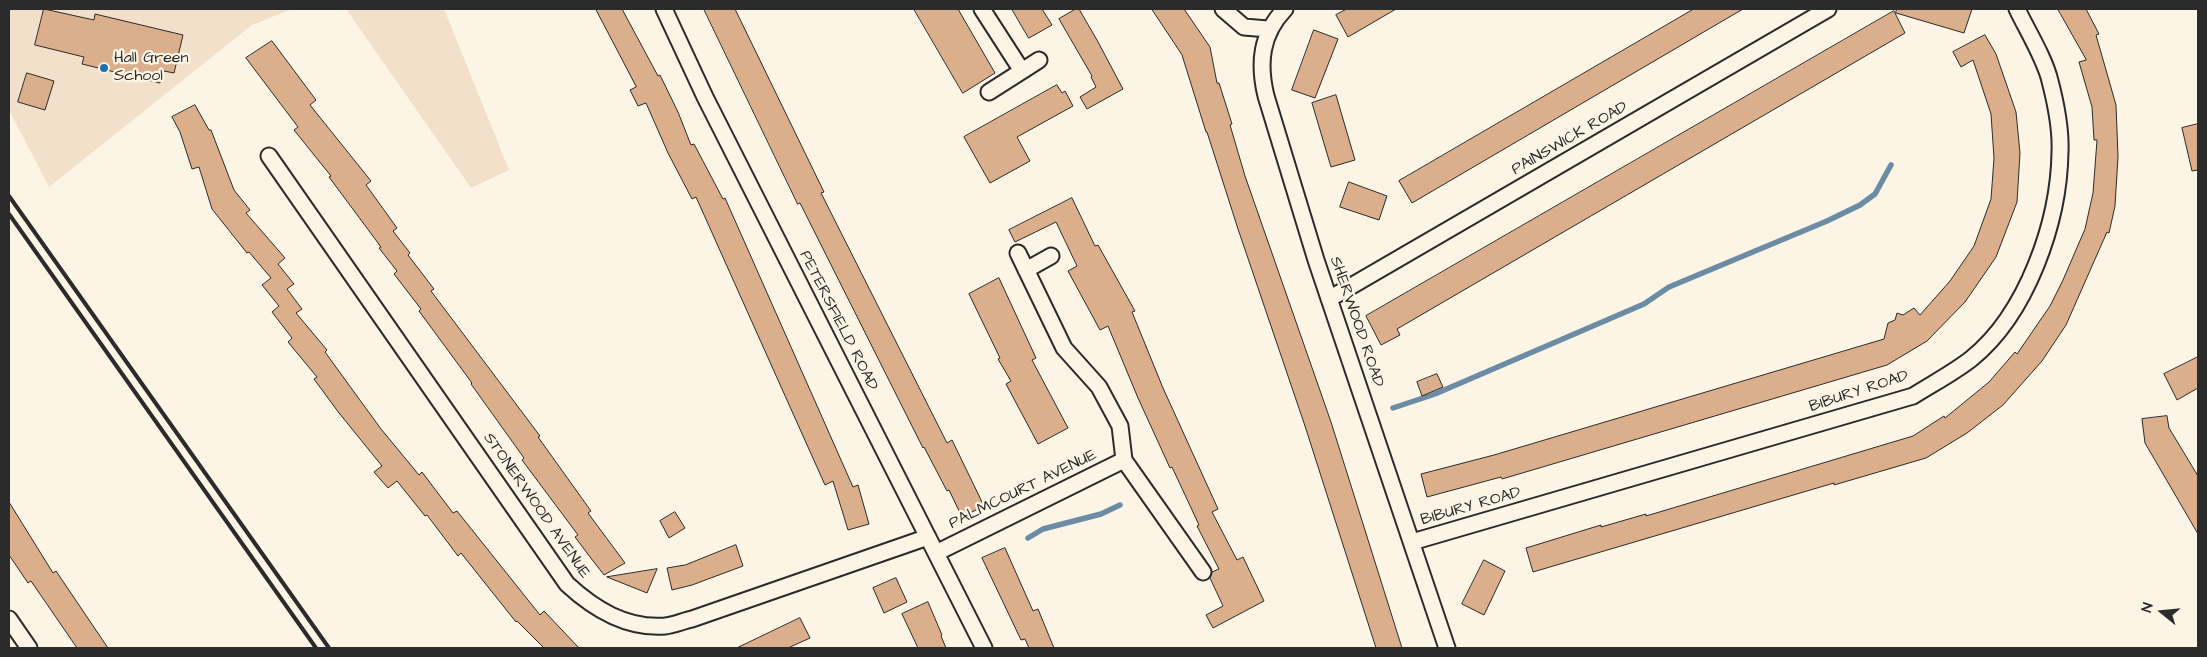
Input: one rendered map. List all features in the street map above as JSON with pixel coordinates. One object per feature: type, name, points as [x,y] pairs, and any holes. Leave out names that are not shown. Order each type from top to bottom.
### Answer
[{"type":"street","name":"PETERSFIELD ROAD","points":[[664,9],[705,97],[984,648]]},
{"type":"street","points":[[982,9],[1022,71]]},
{"type":"street","points":[[1222,9],[1244,27],[1268,29]]},
{"type":"street","name":"SHERWOOD ROAD","points":[[1285,9],[1268,29],[1261,63],[1262,79],[1329,300],[1447,648]]},
{"type":"street","name":"PAINSWICK ROAD","points":[[1329,300],[1828,9]]},
{"type":"street","name":"BIBURY ROAD","points":[[1412,542],[1913,396],[1971,359],[1997,332],[2016,305],[2035,268],[2054,211],[2060,152],[2057,114],[2050,78],[2017,9]]},
{"type":"street","points":[[989,92],[1039,60]]},
{"type":"street","name":"STONERWOOD AVENUE","points":[[269,156],[566,584],[589,604],[624,620],[642,625],[666,626],[701,616],[928,537]]},
{"type":"street","points":[[1018,253],[1064,348],[1099,387],[1120,426],[1124,460],[1160,508],[1203,572]]},
{"type":"street","points":[[1026,270],[1051,256]]},
{"type":"street","name":"PALMCOURT AVENUE","points":[[936,553],[1124,460]]},
{"type":"street","points":[[9,619],[29,648]]},
{"type":"shaded area","name":"Hall Green School","points":[[9,9],[292,9],[252,25],[49,187],[9,110]]},
{"type":"shaded area","points":[[346,9],[444,9],[509,170],[471,188]]},
{"type":"building","points":[[44,9],[94,20],[95,14],[183,35],[174,73],[164,71],[160,83],[82,64],[84,57],[35,45]]},
{"type":"building","points":[[596,9],[622,9],[658,76],[660,75],[691,145],[694,144],[723,199],[725,198],[853,487],[858,485],[869,524],[848,530],[833,481],[825,485],[696,197],[692,199],[668,153],[646,103],[638,106],[630,90],[636,87]]},
{"type":"building","points":[[704,9],[735,9],[824,192],[821,193],[947,443],[952,440],[984,506],[962,517],[949,490],[947,491],[923,448],[800,203],[798,204]]},
{"type":"building","points":[[914,9],[958,9],[995,73],[963,93]]},
{"type":"building","points":[[1012,9],[1042,9],[1052,25],[1029,38]]},
{"type":"building","points":[[1079,9],[1123,89],[1087,109],[1080,97],[1096,87],[1092,76],[1059,19]]},
{"type":"building","points":[[1152,9],[1184,9],[1210,47],[1217,83],[1219,83],[1232,124],[1230,125],[1245,176],[1331,422],[1402,648],[1376,648],[1305,426],[1238,229],[1182,55]]},
{"type":"building","points":[[1347,9],[1396,9],[1348,37],[1336,15]]},
{"type":"building","points":[[1694,9],[1743,9],[1412,203],[1399,181]]},
{"type":"building","points":[[1897,9],[1972,9],[1964,33],[1896,13]]},
{"type":"building","points":[[2058,9],[2086,9],[2099,34],[2096,35],[2116,105],[2118,157],[2115,206],[2109,233],[2107,232],[2066,325],[2042,361],[2003,405],[1967,433],[1926,458],[1834,485],[1834,483],[1533,572],[1526,548],[1601,525],[1601,527],[1646,514],[1646,516],[1913,436],[1944,416],[1945,418],[1989,382],[2015,352],[2017,354],[2050,306],[2063,280],[2085,229],[2093,193],[2097,140],[2094,140],[2092,107],[2079,62],[2086,60]]},
{"type":"building","points":[[1894,11],[1905,33],[1397,329],[1400,335],[1381,345],[1366,316]]},
{"type":"building","points":[[1314,30],[1338,39],[1315,98],[1292,90]]},
{"type":"building","points":[[1985,35],[1996,54],[2016,112],[2020,153],[2017,202],[1996,257],[1965,302],[1927,341],[1887,365],[1502,479],[1501,477],[1427,497],[1421,474],[1494,455],[1884,339],[1888,323],[1895,320],[1897,313],[1903,315],[1914,308],[1920,315],[1950,281],[1974,246],[1991,199],[1994,158],[1991,114],[1973,60],[1961,67],[1953,52]]},
{"type":"building","points":[[272,41],[316,100],[310,105],[371,181],[366,185],[397,228],[393,231],[410,253],[408,255],[434,289],[431,291],[540,436],[538,437],[591,511],[588,513],[625,563],[604,575],[587,553],[575,537],[578,535],[522,460],[524,458],[419,311],[421,309],[394,274],[397,271],[379,248],[381,247],[329,177],[331,176],[294,130],[298,127],[246,58]]},
{"type":"building","points":[[27,73],[54,81],[45,110],[18,102]]},
{"type":"building","points":[[1057,85],[1062,93],[1065,91],[1073,106],[1017,137],[1030,161],[990,183],[964,137]]},
{"type":"building","points":[[1336,95],[1355,160],[1331,167],[1312,103]]},
{"type":"building","points":[[195,105],[209,130],[211,130],[234,190],[250,210],[246,213],[285,258],[278,264],[294,284],[287,289],[302,309],[296,313],[327,350],[325,352],[381,429],[419,475],[422,472],[453,513],[457,511],[540,615],[544,611],[579,648],[544,648],[516,622],[461,553],[458,556],[427,515],[425,516],[397,481],[388,488],[374,472],[382,466],[314,379],[317,377],[288,342],[292,338],[272,312],[279,306],[262,285],[271,278],[249,252],[247,253],[212,209],[199,167],[192,169],[180,132],[172,117]]},
{"type":"building","points":[[2198,124],[2198,170],[2192,171],[2182,128]]},
{"type":"building","points":[[1349,182],[1387,196],[1379,220],[1340,207]]},
{"type":"building","points":[[1072,198],[1095,246],[1098,245],[1135,311],[1132,312],[1163,388],[1218,509],[1212,512],[1237,560],[1243,557],[1264,601],[1213,628],[1206,615],[1223,606],[1210,578],[1212,572],[1219,569],[1138,398],[1108,326],[1100,330],[1068,271],[1077,266],[1056,222],[1015,242],[1009,230]]},
{"type":"building","points":[[999,278],[1036,358],[1032,360],[1068,428],[1038,444],[1006,384],[1011,381],[998,359],[1000,358],[969,294]]},
{"type":"building","points":[[2198,357],[2198,388],[2177,400],[2164,374]]},
{"type":"building","points":[[1437,374],[1443,387],[1422,396],[1417,382]]},
{"type":"building","points":[[2167,416],[2169,428],[2198,476],[2198,534],[2145,443],[2142,419]]},
{"type":"building","points":[[9,502],[53,573],[56,571],[108,648],[77,648],[31,581],[28,583],[9,555]]},
{"type":"building","points":[[675,512],[685,528],[669,538],[660,521]]},
{"type":"building","points":[[736,545],[743,566],[692,585],[672,590],[667,568],[685,565]]},
{"type":"building","points":[[1005,548],[1033,611],[1038,609],[1054,648],[1029,648],[1025,639],[1021,640],[982,558]]},
{"type":"building","points":[[1484,560],[1505,571],[1484,615],[1462,604]]},
{"type":"building","points":[[657,569],[647,593],[607,577]]},
{"type":"building","points":[[896,578],[907,602],[884,613],[873,588]]},
{"type":"building","points":[[928,602],[946,648],[918,648],[902,614]]},
{"type":"building","points":[[800,618],[810,638],[788,648],[737,648]]},
{"type":"waterway","points":[[1393,408],[1435,394],[1644,304],[1669,287],[1827,221],[1860,205],[1875,194],[1891,165]]},
{"type":"waterway","points":[[1028,538],[1043,529],[1101,514],[1120,505]]},
{"type":"railway","points":[[9,196],[329,648]]},
{"type":"railway","points":[[9,214],[316,648]]},
{"type":"place","name":"Hall Green School","points":[[104,68]]}]
